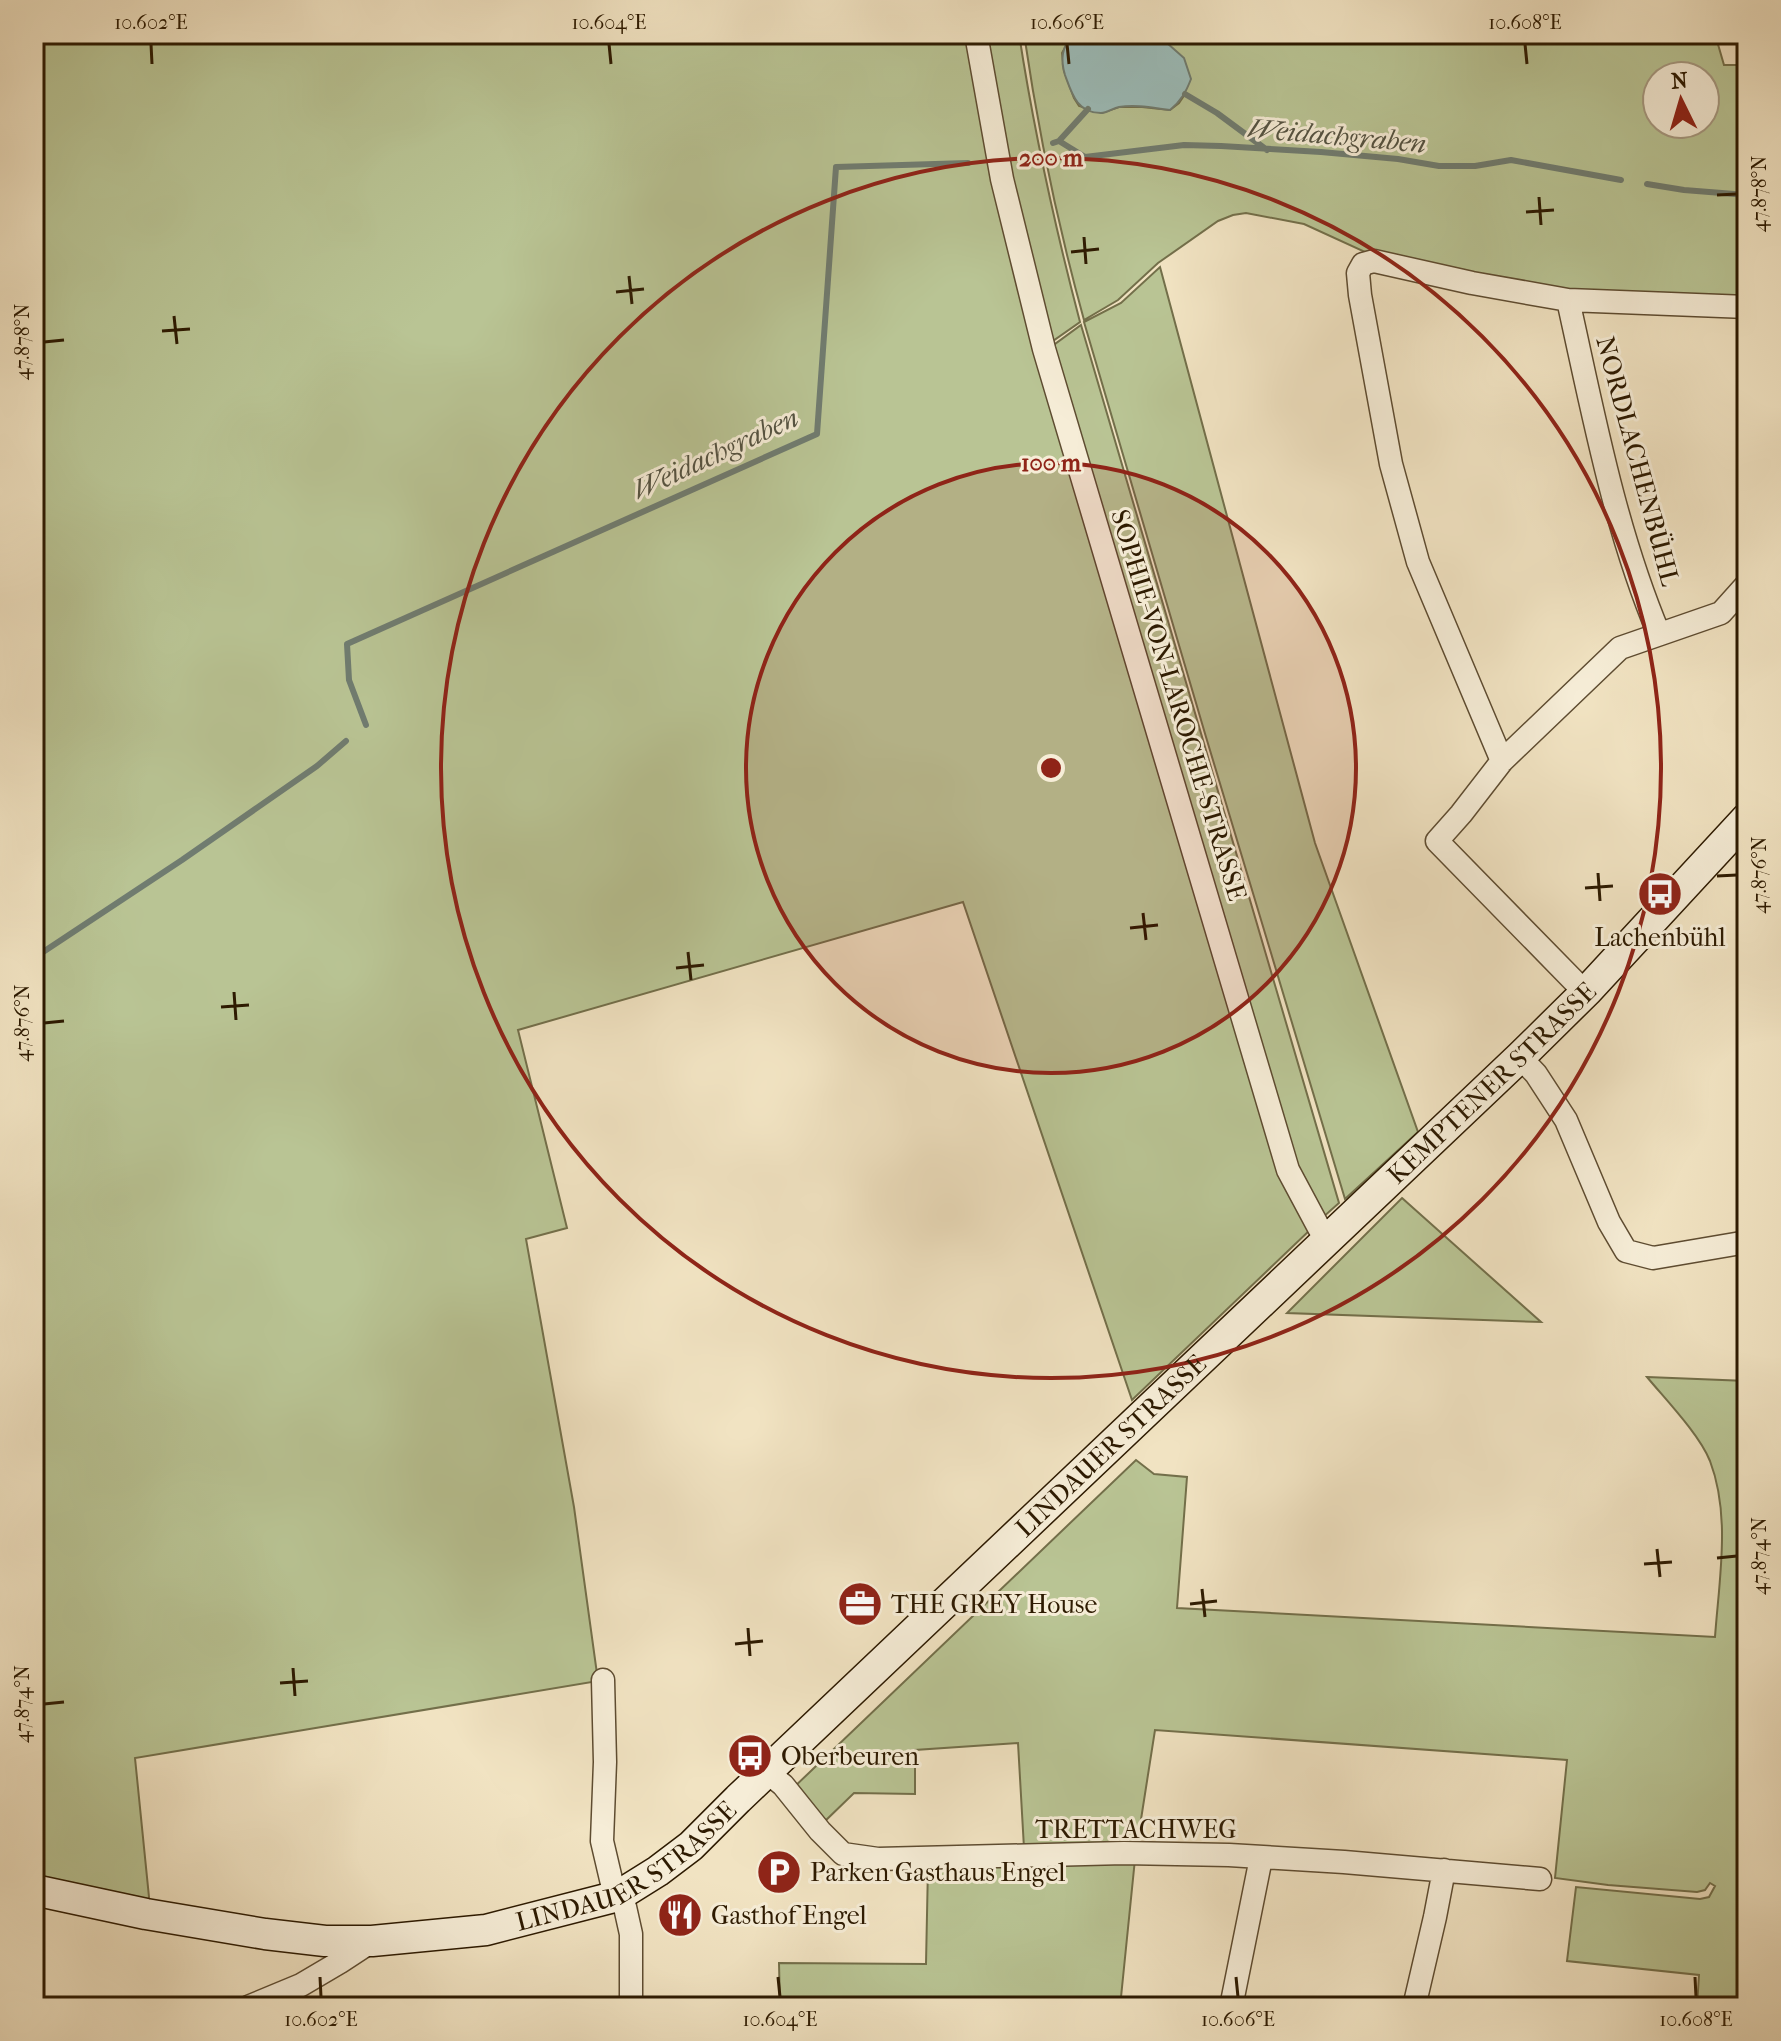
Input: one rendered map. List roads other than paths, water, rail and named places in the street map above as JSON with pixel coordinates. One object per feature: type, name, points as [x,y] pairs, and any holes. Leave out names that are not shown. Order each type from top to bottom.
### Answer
[{"type":"main road","name":"KEMPTENER STRASSE","points":[[1329,1239],[1587,991],[1747,818]]},
{"type":"main road","name":"LINDAUER STRASSE","points":[[34,1890],[146,1914],[325,1941],[372,1941],[486,1930],[618,1896],[691,1846],[1329,1239]]},
{"type":"street","name":"SOPHIE-VON-LAROCHE-STRASSE","points":[[976,34],[1002,179],[1044,349],[1288,1170],[1319,1228],[1329,1239]]},
{"type":"street","name":"NORDLACHENBÜHL","points":[[1502,761],[1414,548],[1391,464],[1358,273],[1363,264],[1374,261],[1568,300],[1747,307]]},
{"type":"street","name":"NORDLACHENBÜHL","points":[[1568,300],[1613,493],[1640,590],[1659,634]]},
{"type":"street","points":[[1587,991],[1437,841],[1502,761],[1620,648],[1721,613],[1747,584]]},
{"type":"street","points":[[1520,1057],[1536,1074],[1566,1120],[1609,1222],[1626,1251],[1653,1258],[1747,1242]]},
{"type":"street","points":[[603,1680],[605,1762],[602,1841],[613,1888],[625,1907],[631,1934],[631,2007]]},
{"type":"street","name":"TRETTACHWEG","points":[[768,1773],[783,1785],[843,1854],[878,1859],[1124,1853],[1229,1855],[1540,1879]]},
{"type":"street","points":[[1231,2007],[1261,1858]]},
{"type":"street","points":[[1414,2007],[1444,1870]]},
{"type":"street","points":[[248,2007],[301,1985],[372,1941]]},
{"type":"water","points":[[1073,34],[1123,34],[1167,43],[1184,58],[1191,79],[1180,100],[1170,110],[1132,106],[1101,113],[1086,110],[1073,95],[1063,69],[1064,48]]},
{"type":"waterway","points":[[1185,94],[1267,150]]},
{"type":"waterway","points":[[1059,141],[1088,109]]},
{"type":"waterway","name":"Weidachgraben","points":[[1053,143],[1059,141],[1085,157],[1184,145],[1321,152],[1439,166],[1475,166],[1511,160],[1621,180]]},
{"type":"waterway","name":"Weidachgraben","points":[[366,725],[349,680],[347,644],[817,434],[836,167],[968,163]]},
{"type":"waterway","name":"Weidachgraben","points":[[1647,184],[1747,195]]},
{"type":"waterway","points":[[34,958],[182,860],[317,766],[346,741]]},
{"type":"place","name":"Lachenbühl","points":[[1660,894]]},
{"type":"place","name":"THE GREY House","points":[[860,1604]]},
{"type":"place","name":"Oberbeuren","points":[[750,1756]]},
{"type":"place","name":"Parken Gasthaus Engel","points":[[779,1872]]},
{"type":"place","name":"Gasthof Engel","points":[[680,1915]]}]
